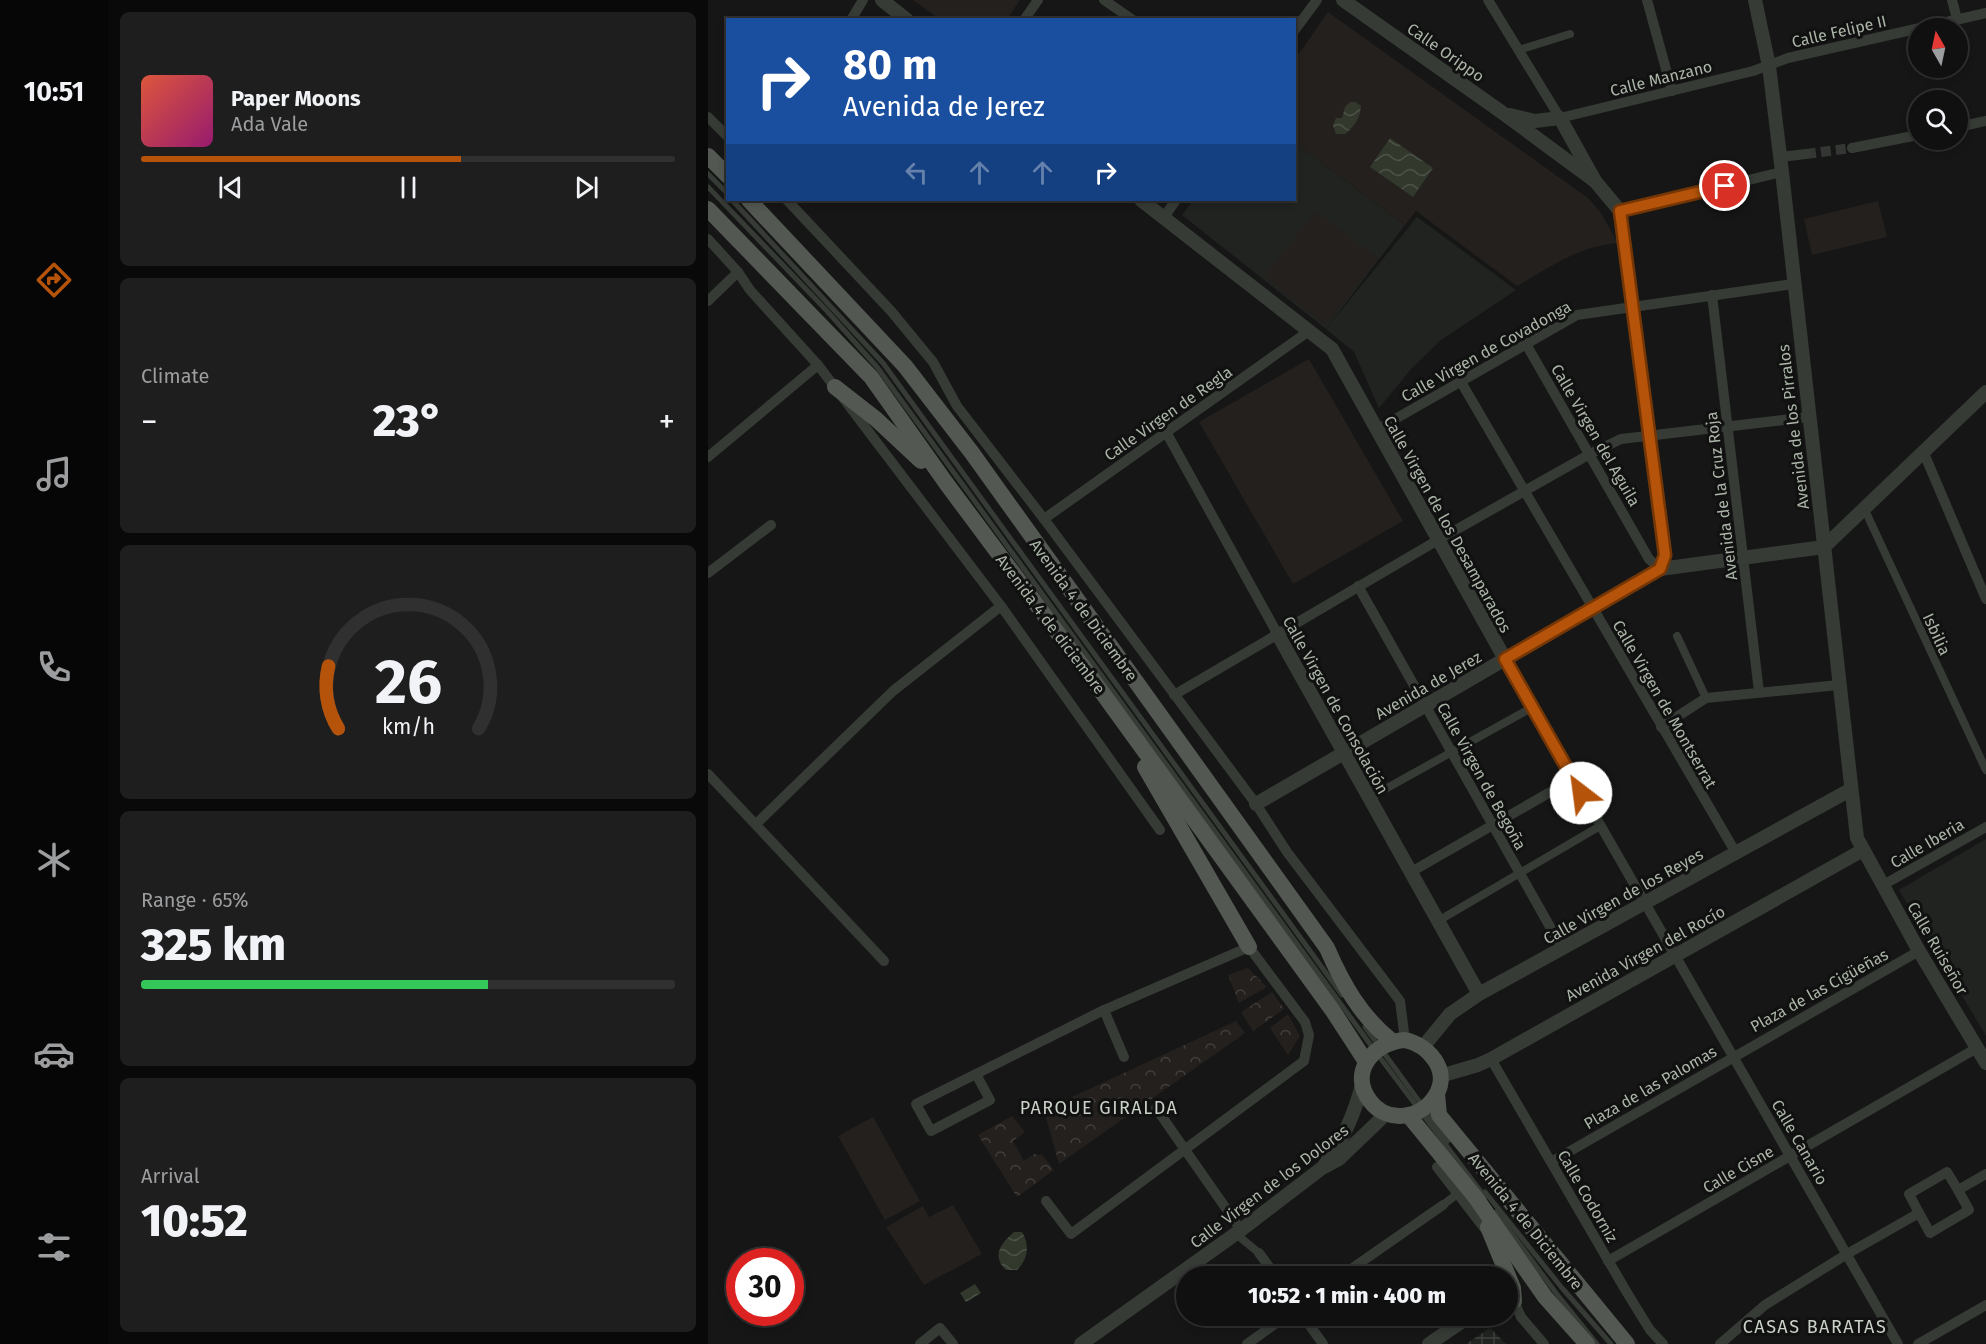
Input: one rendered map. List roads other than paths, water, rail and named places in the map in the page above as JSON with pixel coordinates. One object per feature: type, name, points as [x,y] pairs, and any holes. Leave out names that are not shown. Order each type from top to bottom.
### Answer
[{"type":"main road","points":[[708,156],[726,174]]},
{"type":"main road","name":"Avenida 4 de Diciembre","points":[[750,201],[905,366],[972,453],[1327,948],[1339,976],[1351,996],[1376,1028],[1384,1048]]},
{"type":"main road","name":"Avenida 4 de diciembre","points":[[708,209],[871,377],[947,485],[1101,691],[1333,1011],[1384,1048]]},
{"type":"main road","points":[[835,387],[876,418],[947,485]]},
{"type":"main road","points":[[1101,691],[1249,947]]},
{"type":"main road","points":[[1423,1047],[1432,1054],[1437,1064],[1440,1076],[1437,1094],[1417,1111],[1397,1117],[1386,1114],[1370,1101],[1363,1082],[1384,1048],[1423,1047]]},
{"type":"main road","name":"Avenida 4 de Diciembre","points":[[1437,1094],[1439,1115],[1627,1344]]},
{"type":"main road","name":"Avenida 4 de Diciembre","points":[[1417,1111],[1467,1193],[1545,1297],[1587,1344]]},
{"type":"main road","points":[[1467,1193],[1504,1266]]},
{"type":"street","points":[[852,18],[863,0]]},
{"type":"street","points":[[882,0],[904,18]]},
{"type":"street","points":[[1025,18],[1038,0]]},
{"type":"street","points":[[1104,0],[1130,18]]},
{"type":"street","points":[[1296,28],[1317,0]]},
{"type":"street","name":"Calle Orippo","points":[[1343,0],[1595,181]]},
{"type":"street","points":[[1488,0],[1560,118],[1595,181],[1620,211],[1665,555],[1660,569]]},
{"type":"street","points":[[1647,0],[1672,91]]},
{"type":"street","name":"Avenida de los Pirralos","points":[[1755,0],[1769,66],[1851,790],[1857,838],[1863,850]]},
{"type":"street","points":[[1952,0],[1957,18]]},
{"type":"street","name":"Calle Felipe II","points":[[1962,18],[1986,13]]},
{"type":"street","name":"Calle Felipe II","points":[[1769,66],[1788,58],[1908,30]]},
{"type":"street","points":[[1519,50],[1570,34]]},
{"type":"street","name":"Calle Manzano","points":[[1560,118],[1769,66]]},
{"type":"street","points":[[1500,111],[1524,119],[1560,118]]},
{"type":"street","points":[[708,117],[726,135]]},
{"type":"street","points":[[1537,140],[1535,130],[1543,120]]},
{"type":"street","points":[[1968,124],[1986,121]]},
{"type":"street","points":[[1852,148],[1908,137]]},
{"type":"street","points":[[1780,157],[1806,154]]},
{"type":"street","points":[[1620,211],[1782,172]]},
{"type":"street","points":[[788,201],[891,311],[933,362],[957,406],[1044,519],[1256,804],[1287,852],[1400,1001],[1384,1048]]},
{"type":"street","name":"Calle Virgen de los Desamparados","points":[[1142,201],[1332,349],[1573,779],[1676,955]]},
{"type":"street","points":[[1164,217],[1175,201]]},
{"type":"street","points":[[708,239],[738,272],[750,290],[819,365],[1001,606],[1160,830]]},
{"type":"street","points":[[708,301],[738,272]]},
{"type":"street","name":"Calle Virgen de Covadonga","points":[[1376,430],[1577,315],[1793,284]]},
{"type":"street","name":"Avenida de la Cruz Roja","points":[[1712,296],[1759,692]]},
{"type":"street","name":"Calle Virgen de Regla","points":[[1044,519],[1309,331]]},
{"type":"street","name":"Calle Virgen del Aguila","points":[[1527,344],[1649,560],[1660,569]]},
{"type":"street","points":[[708,457],[819,365]]},
{"type":"street","name":"Calle Virgen de Montserrat","points":[[1461,382],[1736,853]]},
{"type":"street","points":[[1824,547],[1986,392]]},
{"type":"street","points":[[1174,695],[1438,540],[1590,454],[1622,439],[1809,417]]},
{"type":"street","name":"Calle Virgen de Consolación","points":[[1166,432],[1479,994]]},
{"type":"street","points":[[1923,451],[1982,576],[1986,599]]},
{"type":"street","name":"Isbilia","points":[[1864,508],[1986,770]]},
{"type":"street","points":[[708,573],[771,525]]},
{"type":"street","name":"Avenida de Jerez","points":[[1256,804],[1660,569],[1824,547]]},
{"type":"street","name":"Calle Virgen de Begoña","points":[[1358,586],[1562,948]]},
{"type":"street","points":[[756,824],[893,691],[1001,606]]},
{"type":"street","points":[[1677,636],[1706,698]]},
{"type":"street","points":[[1661,727],[1706,698],[1839,685]]},
{"type":"street","points":[[1370,798],[1533,707]]},
{"type":"street","points":[[708,774],[884,961]]},
{"type":"street","points":[[1411,872],[1573,779]]},
{"type":"street","name":"Calle Virgen de los Reyes","points":[[1423,1047],[1450,1014],[1479,994],[1851,790]]},
{"type":"street","points":[[1438,921],[1600,826]]},
{"type":"street","name":"Calle Iberia","points":[[1883,885],[1986,827]]},
{"type":"street","name":"Calle Ruiseñor","points":[[1863,850],[1919,951],[1986,1063]]},
{"type":"street","name":"Avenida Virgen del Rocío","points":[[1440,1076],[1479,1065],[1491,1059],[1863,850]]},
{"type":"street","points":[[976,1074],[990,1100],[931,1131],[916,1104],[976,1074],[1104,1010],[1249,947],[1305,1022],[1309,1035],[1304,1061],[1186,1151],[1071,1234],[1046,1201]]},
{"type":"street","name":"Plaza de las Cigüeñas","points":[[1734,1056],[1919,951]]},
{"type":"street","name":"Calle Canario","points":[[1676,955],[1899,1344]]},
{"type":"street","points":[[1104,1010],[1124,1057]]},
{"type":"street","name":"Calle Cisne","points":[[1608,1261],[1977,1048]]},
{"type":"street","name":"Plaza de las Palomas","points":[[1551,1161],[1734,1056]]},
{"type":"street","name":"Calle Codorniz","points":[[1491,1059],[1608,1261],[1650,1330],[1663,1344]]},
{"type":"street","points":[[1322,1168],[1343,1139],[1363,1082]]},
{"type":"street","points":[[1156,1108],[1239,1232],[1269,1266]]},
{"type":"street","name":"Calle Virgen de los Dolores","points":[[1081,1344],[1239,1232],[1322,1168],[1339,1159],[1386,1114]]},
{"type":"street","points":[[1355,1266],[1443,1205],[1467,1193],[1437,1167]]},
{"type":"street","points":[[1947,1172],[1958,1190],[1969,1210],[1930,1233],[1909,1194],[1947,1172]]},
{"type":"street","points":[[1958,1190],[1986,1174]]},
{"type":"street","points":[[1720,1344],[1764,1305],[1919,1213]]},
{"type":"street","points":[[1918,1344],[1986,1305]]},
{"type":"street","points":[[1518,1312],[1544,1344]]},
{"type":"street","points":[[1246,1344],[1272,1326]]},
{"type":"street","points":[[1310,1326],[1323,1344]]},
{"type":"street","points":[[1429,1344],[1455,1326]]},
{"type":"street","points":[[920,1344],[940,1328],[952,1344]]},
{"type":"lane","points":[[708,174],[726,192]]},
{"type":"lane","points":[[708,187],[827,311],[877,367],[1384,1048]]},
{"type":"lane","points":[[733,201],[884,363],[1384,1048],[1417,1111],[1597,1344]]},
{"type":"lane","points":[[1417,1111],[1562,1288],[1611,1344]]},
{"type":"water","points":[[1350,102],[1361,106],[1358,118],[1345,134],[1336,134],[1333,126],[1336,118],[1342,118],[1345,107]]},
{"type":"water","points":[[1390,138],[1433,168],[1413,197],[1370,167]]},
{"type":"water","points":[[1014,1232],[1022,1232],[1027,1252],[1017,1270],[1006,1270],[999,1260],[1000,1250]]},
{"type":"water","points":[[975,1284],[981,1293],[966,1302],[960,1293]]},
{"type":"tunnel","points":[[1806,154],[1852,148]]},
{"type":"district","name":"PARQUE GIRALDA","points":[[1099,1108]]},
{"type":"district","name":"CASAS BARATAS","points":[[1815,1327]]}]
